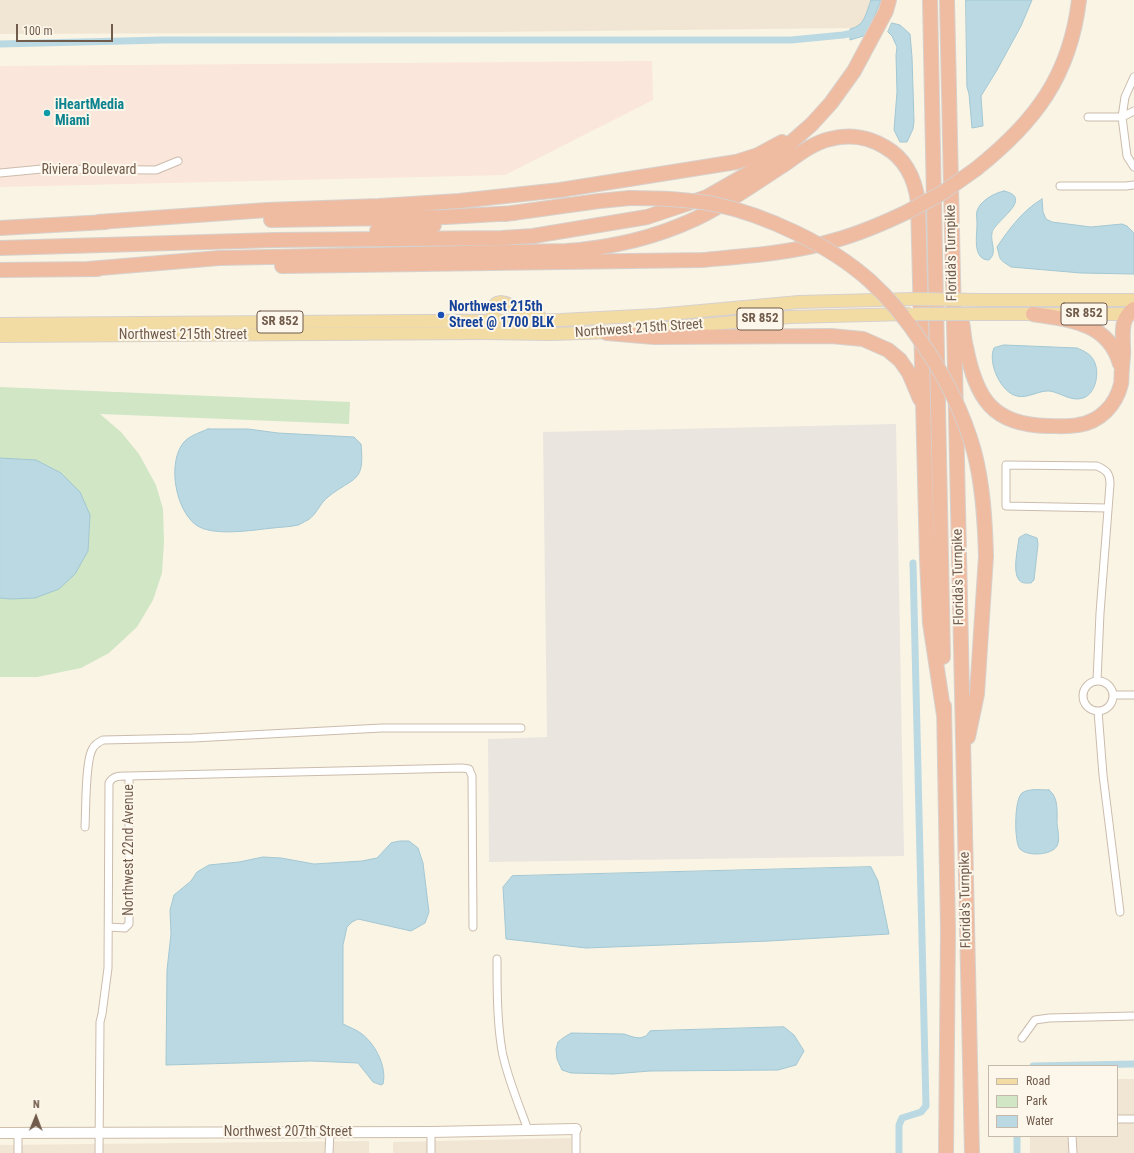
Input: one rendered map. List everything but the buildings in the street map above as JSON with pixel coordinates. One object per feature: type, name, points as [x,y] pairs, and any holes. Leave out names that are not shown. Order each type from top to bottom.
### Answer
[{"type":"highway","points":[[0,248],[275,240],[502,238],[533,236],[647,217],[707,197],[770,161],[812,124],[831,103],[851,75],[864,54],[886,11],[889,0]]},
{"type":"highway","name":"Florida's Turnpike","points":[[930,0],[948,930],[946,1153]]},
{"type":"highway","name":"Florida's Turnpike","points":[[947,0],[972,1153]]},
{"type":"highway","points":[[0,270],[88,270],[702,260],[793,250],[835,240],[870,228],[907,212],[942,192],[976,169],[1017,133],[1036,112],[1046,98],[1067,55],[1076,25],[1079,0]]},
{"type":"highway","points":[[0,228],[267,210],[379,206],[459,201],[560,190],[736,162],[758,155],[779,144],[793,133],[821,105],[864,54]]},
{"type":"highway","points":[[88,270],[218,258],[566,251],[603,247],[654,235],[695,219],[738,195],[820,142],[837,137],[856,136],[877,142],[895,154],[908,168],[914,180],[917,193],[919,216],[927,559],[930,623],[944,715]]},
{"type":"highway","points":[[275,240],[303,235],[342,234],[442,224],[630,198],[660,198],[688,200],[715,205],[757,216],[811,240],[841,258],[869,280],[890,300],[911,326],[942,372],[954,396],[966,426],[974,452],[983,502],[986,556],[977,694],[964,759]]},
{"type":"highway","points":[[98,222],[431,217],[514,213]]},
{"type":"highway","points":[[953,298],[962,319],[968,358],[975,382],[983,397],[992,408],[1002,416],[1012,421],[1034,426],[1081,425],[1093,421],[1104,413],[1116,396],[1121,384],[1124,358],[1123,326],[1132,312]]},
{"type":"highway","points":[[1033,314],[1068,319],[1094,329],[1102,334],[1113,346],[1122,368]]},
{"type":"highway","points":[[606,332],[654,337],[832,336],[863,339],[888,350],[900,360],[913,380],[924,410]]},
{"type":"main road","name":"Northwest 215th Street","points":[[0,324],[549,320],[633,317],[810,302],[914,299],[1134,300]]},
{"type":"main road","points":[[494,321],[492,312],[494,306],[502,301],[527,313],[549,320]]},
{"type":"main road","name":"Northwest 215th Street","points":[[0,335],[513,334],[606,332],[790,317],[836,315],[1132,312]]},
{"type":"main road","points":[[0,335],[10,331],[15,324]]},
{"type":"street","points":[[1134,77],[1125,97],[1122,117],[1128,156],[1134,167]]},
{"type":"street","points":[[1088,117],[1122,117],[1134,111]]},
{"type":"street","name":"Riviera Boulevard","points":[[0,173],[42,169],[156,170],[178,161]]},
{"type":"street","points":[[1060,186],[1126,186],[1134,184]]},
{"type":"street","points":[[1097,681],[1100,613],[1108,508],[1110,478],[1108,473],[1104,469],[1096,466],[1006,465],[1006,506],[1108,508]]},
{"type":"street","points":[[1097,681],[1105,682],[1109,686],[1113,695],[1110,706],[1106,709],[1098,711],[1086,706],[1083,696],[1086,686],[1097,681]]},
{"type":"street","points":[[1113,695],[1134,695]]},
{"type":"street","points":[[1098,711],[1102,775],[1120,912]]},
{"type":"street","points":[[86,827],[87,775],[90,753],[93,746],[103,740],[193,738],[382,728],[521,728]]},
{"type":"street","points":[[129,776],[339,770],[469,769],[472,776],[473,927]]},
{"type":"street","name":"Northwest 22nd Avenue","points":[[99,1153],[100,1022],[108,968],[109,783],[111,779],[115,777],[129,776],[130,924],[125,928],[109,927]]},
{"type":"street","points":[[497,959],[498,1016],[502,1052],[528,1130]]},
{"type":"street","points":[[1022,1038],[1035,1020],[1048,1018],[1134,1016]]},
{"type":"street","points":[[1118,1119],[1134,1119]]},
{"type":"street","points":[[576,1129],[576,1153]]},
{"type":"street","name":"Northwest 207th Street","points":[[0,1133],[431,1132],[576,1129]]},
{"type":"street","points":[[330,1132],[330,1153]]},
{"type":"street","points":[[431,1132],[431,1153]]},
{"type":"street","points":[[18,1134],[18,1153]]},
{"type":"street","points":[[1072,1137],[1073,1153]]},
{"type":"shaded area","points":[[0,0],[871,0],[865,18],[860,26],[855,28],[495,32],[0,34]]},
{"type":"shaded area","points":[[652,61],[653,100],[505,175],[0,187],[0,66]]},
{"type":"shaded area","points":[[896,424],[904,856],[489,862],[488,739],[547,737],[543,432]]},
{"type":"shaded area","points":[[1118,1079],[1134,1079],[1134,1153],[1030,1153],[1030,1137],[1118,1137]]},
{"type":"shaded area","points":[[571,1138],[571,1153],[393,1153],[393,1142]]},
{"type":"shaded area","points":[[369,1141],[369,1153],[0,1153],[0,1145]]},
{"type":"green space","points":[[0,387],[350,402],[349,424],[100,414],[121,432],[139,454],[156,485],[163,509],[164,541],[162,573],[153,600],[137,627],[109,653],[81,668],[37,677],[0,677]]},
{"type":"water","points":[[871,0],[881,0],[867,35],[850,40],[850,29],[862,22]]},
{"type":"water","points":[[966,0],[1032,0],[1021,26],[981,96],[983,126],[972,128],[967,87]]},
{"type":"water","points":[[892,23],[900,25],[910,34],[914,121],[913,129],[907,142],[900,142],[894,130],[897,92],[897,47],[892,36],[888,32]]},
{"type":"water","points":[[1004,191],[1013,194],[1016,199],[1015,204],[994,228],[992,233],[993,254],[989,260],[984,259],[978,252],[976,240],[977,211],[981,204],[988,198]]},
{"type":"water","points":[[1042,199],[1043,212],[1046,219],[1052,222],[1091,227],[1122,224],[1127,226],[1134,233],[1134,274],[1081,273],[1011,267],[1003,262],[1000,258],[997,247],[1023,214]]},
{"type":"water","points":[[1004,345],[1077,348],[1082,350],[1091,356],[1096,366],[1097,376],[1094,387],[1087,396],[1079,399],[1050,391],[1021,397],[1011,394],[1001,383],[992,361],[994,348]]},
{"type":"water","points":[[208,429],[248,429],[278,433],[354,437],[361,444],[361,466],[356,478],[328,497],[311,518],[299,525],[233,532],[203,529],[189,518],[183,508],[178,497],[175,473],[176,461],[184,442],[192,436]]},
{"type":"water","points":[[0,458],[36,460],[61,473],[80,492],[90,515],[88,551],[75,574],[59,589],[35,598],[0,598]]},
{"type":"water","points":[[1026,534],[1037,538],[1038,544],[1034,580],[1031,583],[1020,581],[1016,571],[1019,538]]},
{"type":"water","points":[[1028,790],[1049,790],[1056,801],[1057,806],[1058,844],[1054,849],[1045,853],[1034,854],[1024,852],[1018,845],[1016,830],[1016,812],[1019,797],[1022,793]]},
{"type":"water","points":[[409,841],[418,848],[423,863],[429,912],[425,923],[411,931],[358,919],[347,927],[343,945],[343,1024],[362,1034],[376,1050],[382,1064],[384,1077],[383,1084],[381,1085],[373,1082],[358,1063],[311,1061],[166,1065],[167,970],[171,934],[170,910],[174,895],[191,881],[197,872],[209,865],[239,862],[263,857],[281,858],[314,864],[362,861],[377,858],[391,843]]},
{"type":"water","points":[[871,867],[878,881],[889,934],[769,941],[586,948],[506,939],[503,887],[512,876]]},
{"type":"water","points":[[784,1027],[794,1035],[804,1051],[796,1065],[778,1070],[650,1071],[613,1074],[571,1073],[562,1070],[557,1059],[556,1049],[558,1042],[571,1033],[624,1034],[640,1038],[646,1036],[650,1031]]},
{"type":"waterway","points":[[0,44],[163,40],[791,40],[843,35],[858,32]]},
{"type":"waterway","points":[[899,1153],[899,1125],[902,1118],[921,1112],[926,1106],[913,563]]},
{"type":"waterway","points":[[1084,1065],[1134,1064]]},
{"type":"waterway","points":[[1017,1137],[1017,1153]]},
{"type":"place","name":"iHeartMedia Miami","points":[[47,113]]},
{"type":"place","name":"Northwest 215th Street @ 1700 BLK","points":[[441,315]]}]
